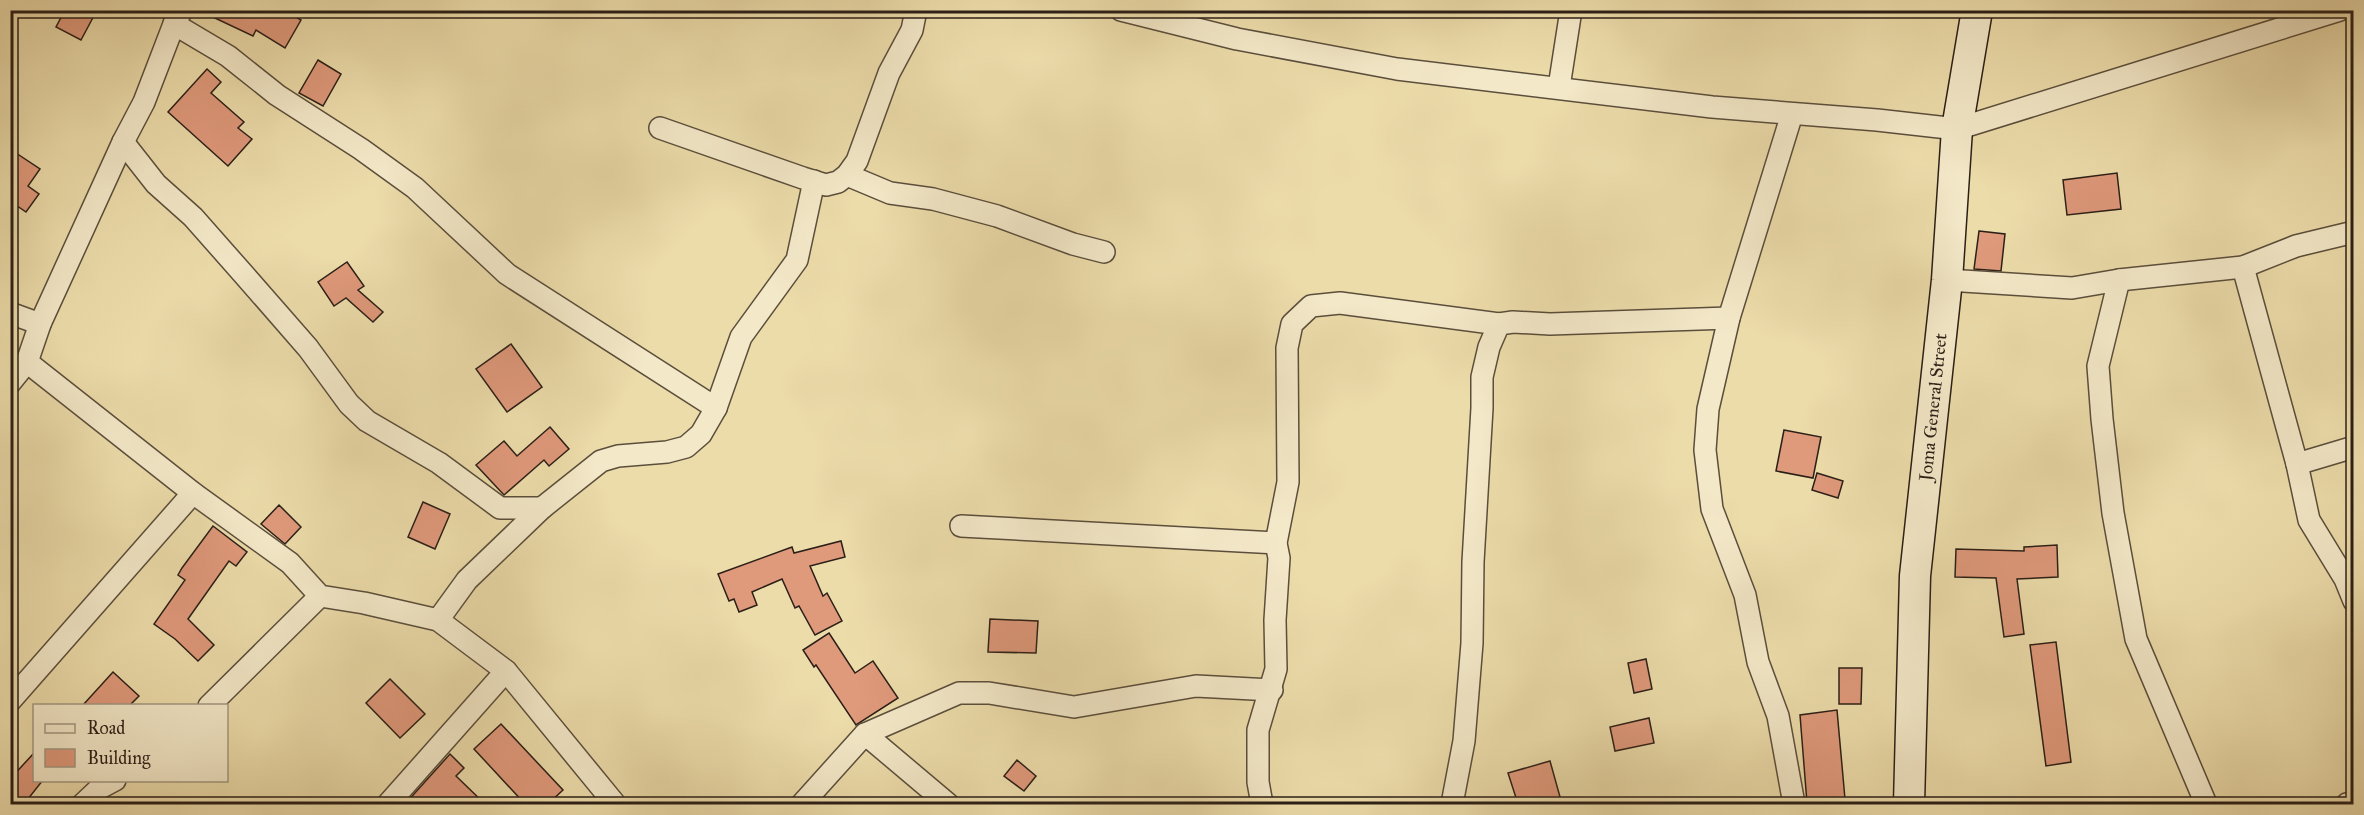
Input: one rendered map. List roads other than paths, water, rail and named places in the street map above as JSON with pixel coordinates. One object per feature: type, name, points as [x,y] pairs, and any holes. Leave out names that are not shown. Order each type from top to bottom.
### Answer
[{"type":"street","points":[[660,128],[826,185],[838,182],[847,175],[857,161],[889,73],[912,30],[916,10]]},
{"type":"street","points":[[1121,10],[1237,39],[1397,69],[1712,107],[1877,120],[1956,129],[2340,10]]},
{"type":"street","points":[[1559,87],[1571,10]]},
{"type":"street","name":"Joma General Street","points":[[1909,804],[1915,576],[1947,280],[1956,129],[1977,10]]},
{"type":"street","points":[[10,383],[27,362],[40,324],[123,142],[144,102],[178,17],[276,94],[361,149],[415,188],[507,274],[716,408]]},
{"type":"street","points":[[1792,114],[1729,318],[1708,410],[1705,450],[1712,509],[1745,595],[1758,662],[1778,716],[1794,804]]},
{"type":"street","points":[[123,142],[156,184],[193,217],[246,277],[308,348],[349,405],[367,421],[439,463],[500,508],[542,508]]},
{"type":"street","points":[[847,175],[890,193],[933,199],[997,216],[1073,244],[1104,252]]},
{"type":"street","points":[[438,620],[467,580],[542,508],[601,461],[618,456],[667,453],[686,447],[701,434],[716,408],[741,337],[797,260],[814,181]]},
{"type":"street","points":[[1947,280],[2072,288],[2119,280],[2243,267],[2296,246],[2354,232]]},
{"type":"street","points":[[2243,267],[2297,464],[2309,520],[2349,576],[2354,601]]},
{"type":"street","points":[[2119,280],[2098,366],[2113,513],[2136,639],[2206,804]]},
{"type":"street","points":[[1262,804],[1258,782],[1258,730],[1272,690],[1276,669],[1275,620],[1279,558],[1276,543],[1288,482],[1287,348],[1292,324],[1311,306],[1340,303],[1499,324],[1729,318]]},
{"type":"street","points":[[10,313],[40,324]]},
{"type":"street","points":[[1452,804],[1464,741],[1473,643],[1473,562],[1482,377],[1489,347],[1499,324]]},
{"type":"street","points":[[27,362],[193,493],[290,563],[320,596],[364,603],[438,620],[506,672],[615,804]]},
{"type":"street","points":[[2297,464],[2354,447]]},
{"type":"street","points":[[10,701],[193,493]]},
{"type":"street","points":[[961,526],[1276,543]]},
{"type":"street","points":[[210,704],[320,596]]},
{"type":"street","points":[[388,804],[506,672]]},
{"type":"street","points":[[802,804],[865,734],[959,693],[989,693],[1074,707],[1196,686],[1272,690]]},
{"type":"street","points":[[865,734],[948,804]]},
{"type":"street","points":[[83,804],[100,788],[111,782]]},
{"type":"street","points":[[2347,804],[2354,803]]}]
